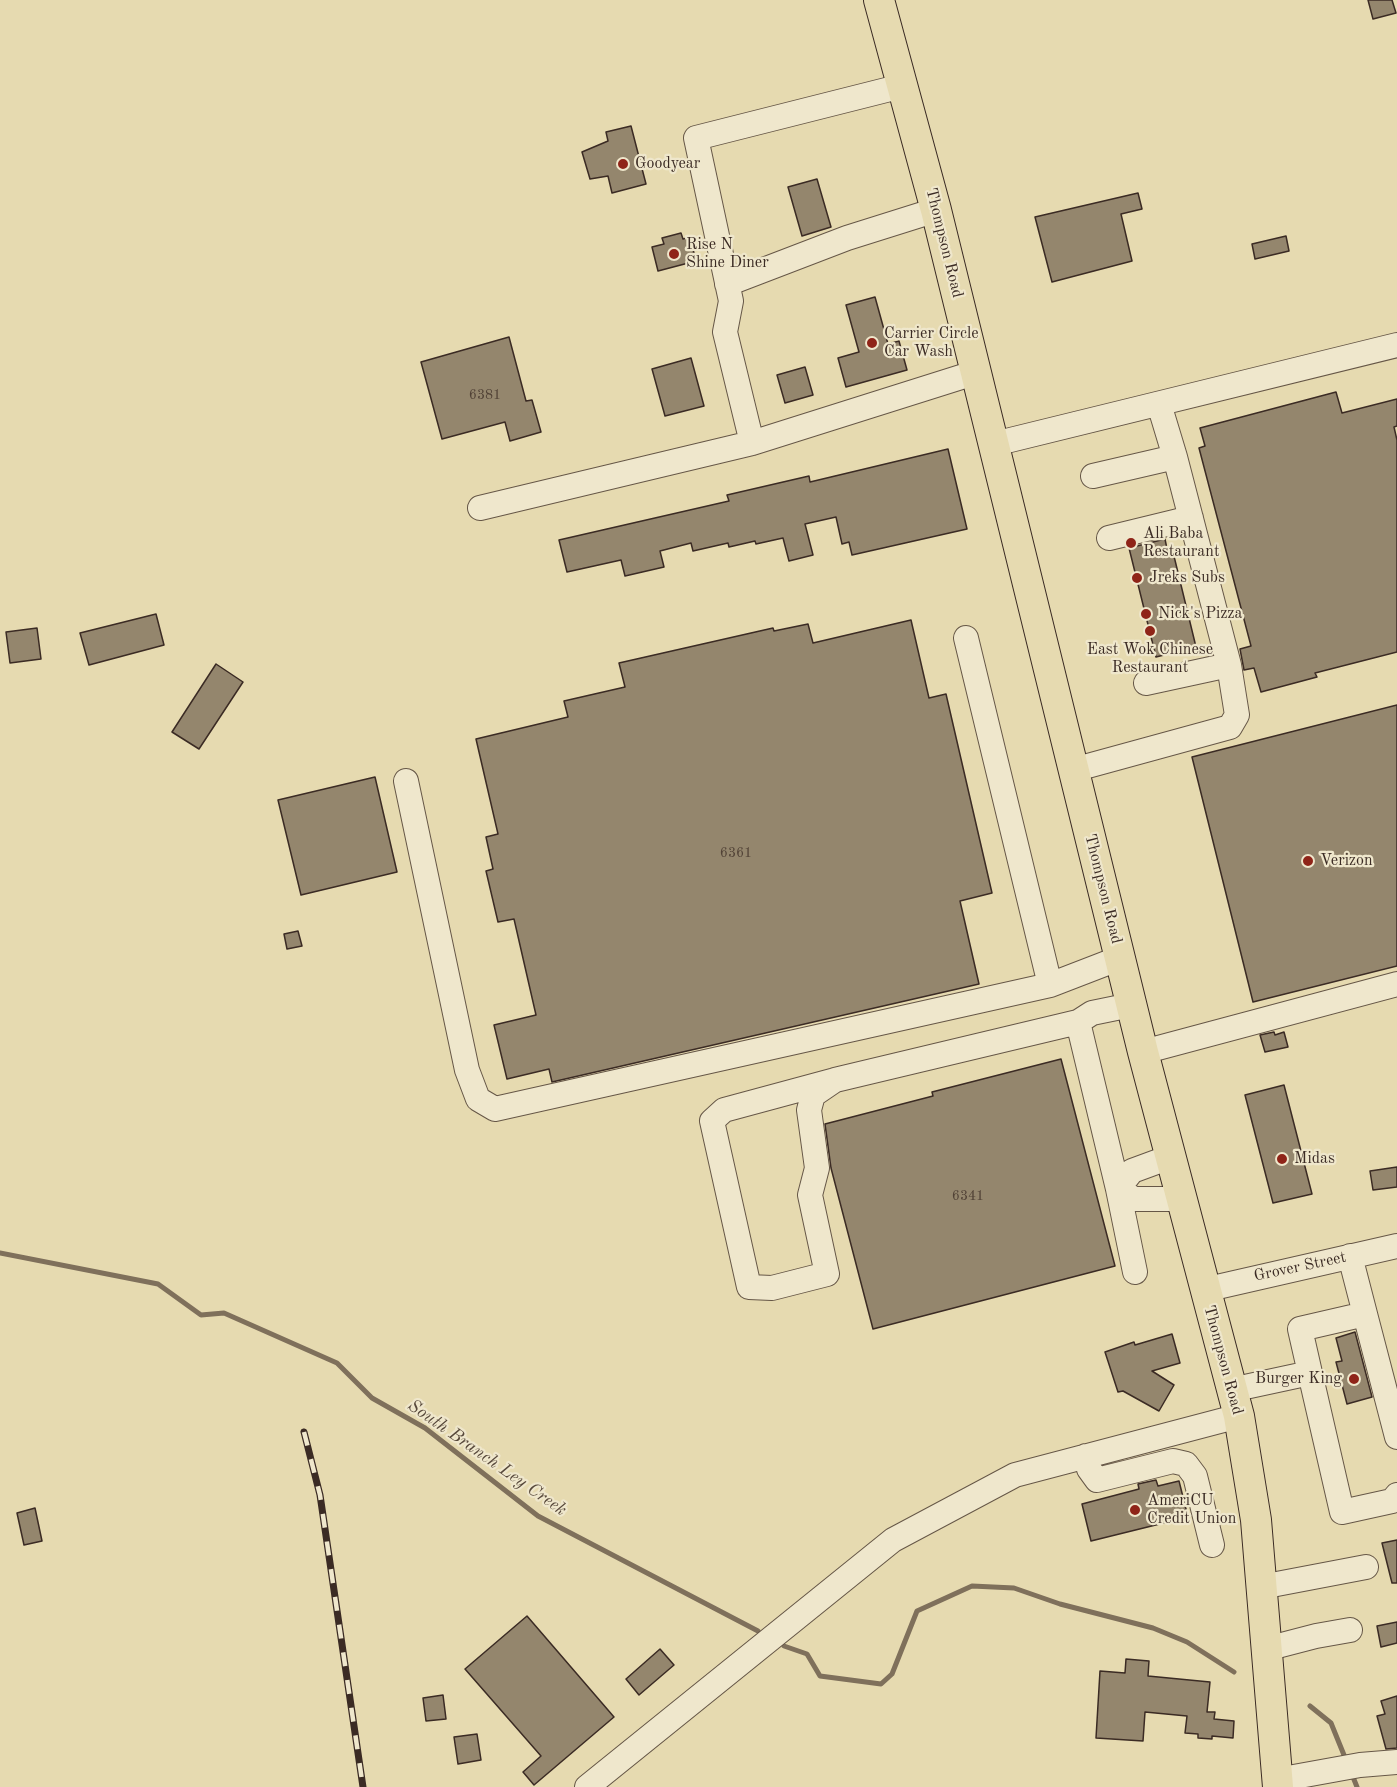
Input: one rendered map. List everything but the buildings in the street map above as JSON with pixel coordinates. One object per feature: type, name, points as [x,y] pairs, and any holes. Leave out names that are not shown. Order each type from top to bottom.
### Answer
[{"type":"main road","name":"Thompson Road","points":[[879,0],[936,210],[1131,1005],[1235,1403],[1256,1520],[1277,1783]]},
{"type":"street","points":[[752,442],[724,332],[731,301],[696,138],[902,86]]},
{"type":"street","points":[[727,284],[847,238],[936,210]]},
{"type":"street","points":[[994,444],[1397,345]]},
{"type":"street","points":[[480,508],[752,442],[977,372]]},
{"type":"street","points":[[1073,770],[1230,727],[1237,715],[1229,665],[1175,457],[1158,404]]},
{"type":"street","points":[[1093,476],[1175,457]]},
{"type":"street","points":[[1108,538],[1191,518]]},
{"type":"street","points":[[966,638],[1050,985]]},
{"type":"street","points":[[1146,683],[1229,665]]},
{"type":"street","points":[[406,781],[467,1070],[478,1099],[495,1109],[1050,985],[1120,958]]},
{"type":"street","points":[[1143,1052],[1397,984]]},
{"type":"street","points":[[835,1080],[813,1095],[809,1110],[817,1168],[810,1195],[827,1274],[772,1288],[748,1287],[712,1121],[724,1110],[835,1080],[1078,1022],[1092,1013],[1131,1005]]},
{"type":"street","points":[[1078,1022],[1118,1189],[1135,1272]]},
{"type":"street","points":[[1118,1189],[1132,1171],[1170,1157]]},
{"type":"street","points":[[1118,1189],[1134,1199],[1180,1199]]},
{"type":"street","name":"Grover Street","points":[[1204,1290],[1397,1246]]},
{"type":"street","points":[[1350,1256],[1397,1437]]},
{"type":"street","points":[[1365,1314],[1300,1329],[1342,1512],[1392,1501],[1397,1495]]},
{"type":"street","points":[[587,1787],[893,1540],[1015,1475],[1086,1456],[1235,1403],[1311,1373]]},
{"type":"street","points":[[1086,1456],[1089,1469],[1097,1480],[1173,1461],[1186,1464],[1195,1476],[1212,1545]]},
{"type":"street","points":[[1261,1587],[1366,1567]]},
{"type":"street","points":[[1266,1649],[1350,1630]]},
{"type":"street","points":[[1277,1783],[1351,1768],[1397,1762]]},
{"type":"waterway","name":"South Branch Ley Creek","points":[[0,1253],[158,1284],[201,1315],[224,1313],[337,1363],[372,1398],[425,1428],[538,1516],[758,1631]]},
{"type":"waterway","name":"South Branch Ley Creek","points":[[784,1646],[807,1654],[820,1676],[881,1684],[892,1674],[917,1611],[972,1586],[1014,1588],[1060,1604],[1153,1628],[1187,1642],[1234,1672]]},
{"type":"waterway","name":"South Branch Ley Creek","points":[[1310,1706],[1331,1723],[1346,1760]]},
{"type":"waterway","name":"South Branch Ley Creek","points":[[1351,1772],[1357,1787]]},
{"type":"railway","points":[[304,1432],[320,1495],[363,1787]]},
{"type":"place","name":"Goodyear","points":[[623,164]]},
{"type":"place","name":"Rise N Shine Diner","points":[[674,254]]},
{"type":"place","name":"Carrier Circle Car Wash","points":[[872,343]]},
{"type":"place","name":"Ali Baba Restaurant","points":[[1131,543]]},
{"type":"place","name":"Jreks Subs","points":[[1137,578]]},
{"type":"place","name":"Nick's Pizza","points":[[1146,614]]},
{"type":"place","name":"East Wok Chinese Restaurant","points":[[1150,631]]},
{"type":"place","name":"Verizon","points":[[1308,861]]},
{"type":"place","name":"Midas","points":[[1282,1159]]},
{"type":"place","name":"Burger King","points":[[1354,1379]]},
{"type":"place","name":"AmeriCU Credit Union","points":[[1135,1510]]}]
